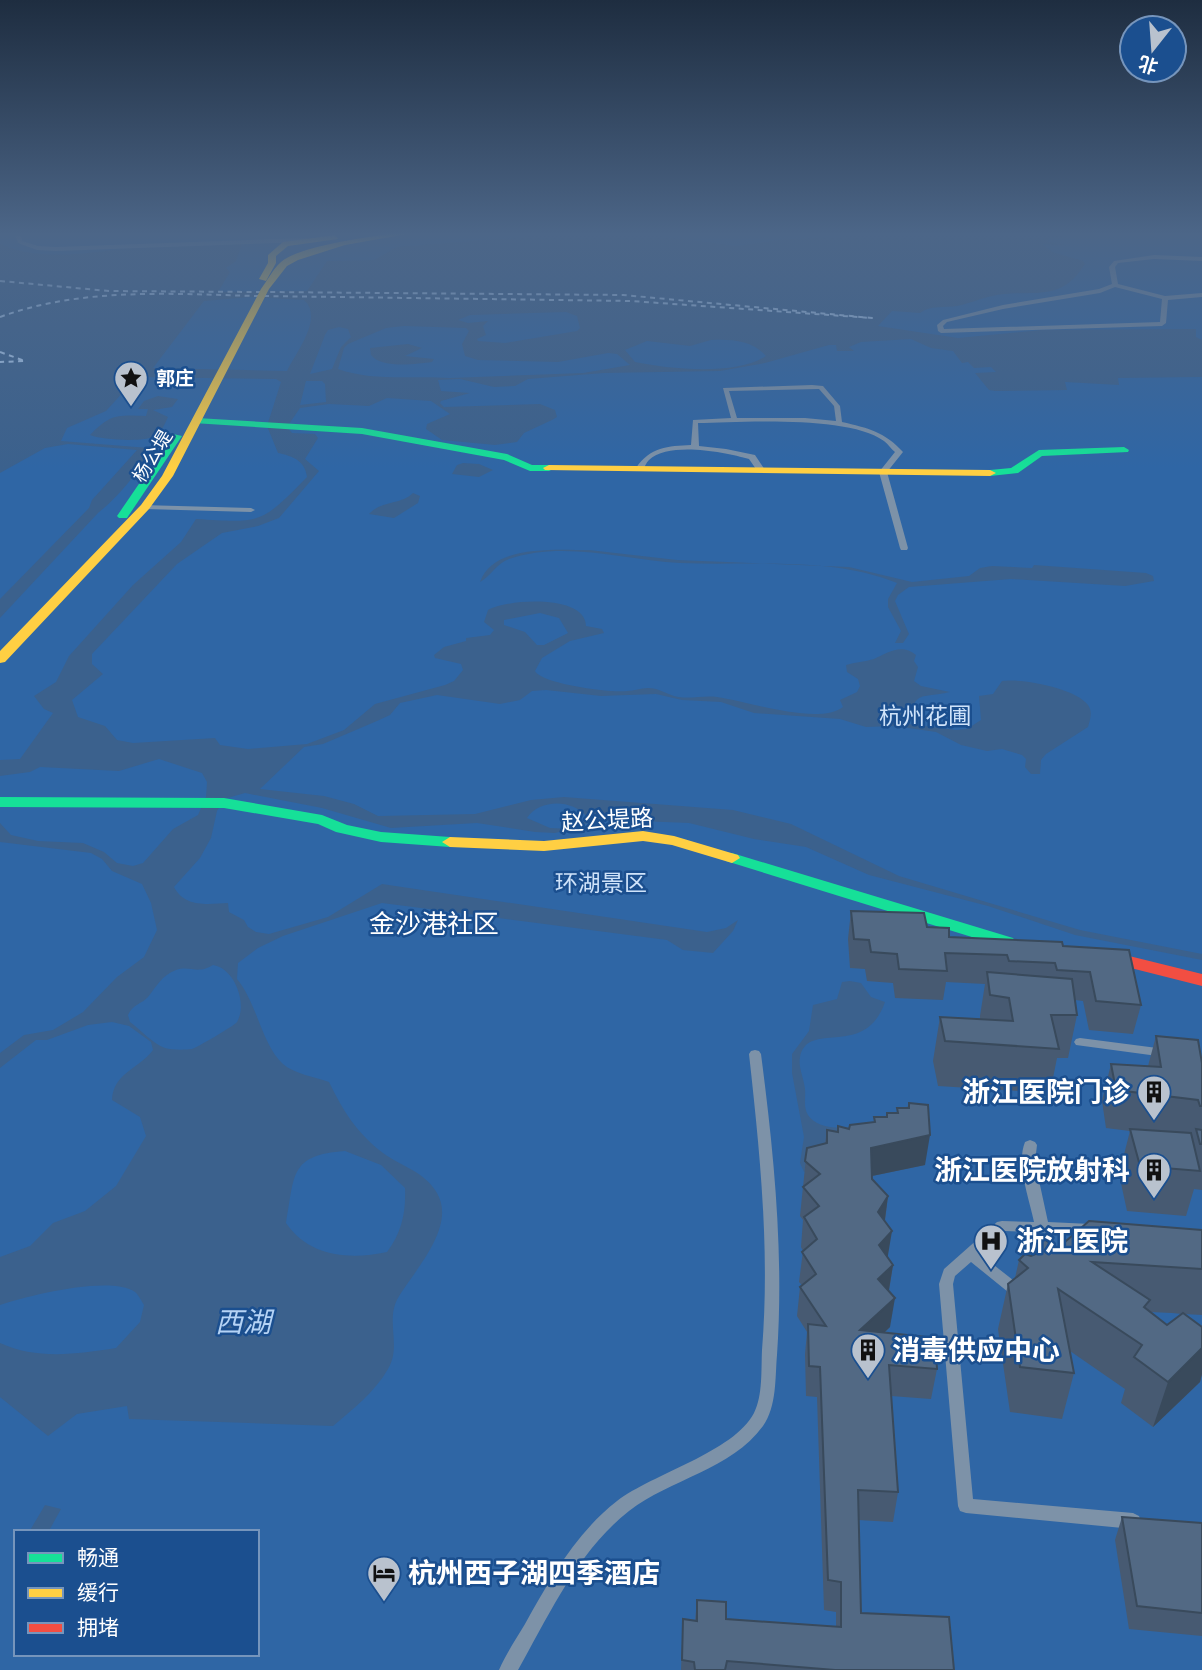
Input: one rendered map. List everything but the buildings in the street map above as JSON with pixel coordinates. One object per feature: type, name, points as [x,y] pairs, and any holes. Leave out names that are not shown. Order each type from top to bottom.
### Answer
[{"type":"main road","name":"杨公堤","points":[[0,644],[132,506],[213,380],[249,312]]},
{"type":"main road","name":"杨公堤","points":[[0,659],[145,507],[167,477],[197,421],[213,380]]},
{"type":"main road","points":[[197,421],[300,425],[308,429],[362,431],[517,460],[530,468],[1004,473],[1014,471],[1039,453],[1124,450]]},
{"type":"main road","name":"赵公堤路","points":[[0,802],[224,803],[322,820],[342,829],[381,837],[421,841],[544,846],[643,836],[674,841],[976,935],[1022,945]]},
{"type":"main road","points":[[1093,955],[1202,980]]},
{"type":"street","points":[[983,312],[945,321],[940,325],[941,331],[1160,325],[1163,323],[1164,312]]},
{"type":"street","points":[[735,421],[725,389],[821,387],[837,406],[839,421]]},
{"type":"street","points":[[695,448],[695,421],[839,421],[873,433],[898,449],[897,457],[883,472],[904,548]]},
{"type":"street","points":[[640,468],[644,459],[658,451],[695,448],[743,454],[757,461],[761,470]]},
{"type":"street","points":[[145,507],[251,510]]},
{"type":"street","points":[[1080,1042],[1175,1054]]},
{"type":"street","points":[[508,1670],[574,1560],[594,1532],[624,1505],[734,1443],[758,1421],[767,1390],[774,1311],[775,1243],[772,1192],[755,1054]]},
{"type":"street","points":[[1030,1145],[1028,1162],[1042,1227]]},
{"type":"street","points":[[1106,1230],[1002,1226],[949,1273],[946,1284],[966,1506],[1146,1522]]},
{"type":"street","points":[[971,1254],[1020,1293]]},
{"type":"green space","name":"环湖景区","points":[[0,312],[1202,312],[1202,1670],[0,1670]]},
{"type":"water","name":"西湖","points":[[0,312],[196,312],[153,368],[287,371],[310,325],[310,312],[891,312],[878,326],[958,338],[1041,330],[1196,329],[1196,337],[1202,340],[1202,377],[1118,378],[1119,385],[1065,382],[1067,390],[989,390],[975,373],[996,372],[991,367],[974,368],[968,362],[962,363],[953,351],[931,348],[911,339],[861,342],[849,347],[854,351],[837,351],[836,345],[829,345],[765,363],[720,371],[604,373],[528,379],[515,386],[494,387],[460,379],[438,380],[441,391],[470,393],[441,401],[444,407],[540,404],[555,410],[557,417],[524,433],[517,442],[495,445],[442,440],[426,429],[427,424],[450,414],[431,401],[387,398],[369,406],[329,404],[300,408],[287,427],[292,433],[315,434],[318,438],[305,459],[319,471],[279,518],[258,526],[222,533],[177,564],[92,654],[92,664],[103,674],[72,700],[78,717],[105,726],[117,740],[133,743],[215,738],[220,745],[248,749],[307,744],[344,730],[375,704],[454,681],[463,670],[461,664],[435,658],[434,655],[444,647],[466,641],[466,638],[490,635],[494,630],[484,622],[488,610],[511,603],[527,602],[560,604],[573,608],[583,616],[586,626],[602,629],[604,633],[570,641],[542,658],[535,671],[550,680],[592,689],[630,691],[652,688],[679,697],[717,697],[782,711],[817,714],[843,707],[840,700],[857,692],[860,686],[858,679],[847,672],[846,665],[874,659],[895,650],[910,651],[916,655],[914,661],[918,667],[914,681],[921,686],[950,692],[917,700],[909,724],[967,729],[981,720],[979,696],[993,694],[1002,681],[1011,680],[1061,689],[1082,699],[1090,710],[1088,727],[1046,754],[1041,760],[1040,774],[1031,774],[1025,767],[1026,759],[1022,755],[1002,749],[987,751],[961,745],[936,732],[895,726],[866,727],[840,719],[754,713],[721,702],[682,700],[656,694],[601,696],[546,690],[532,691],[520,700],[500,704],[437,695],[400,703],[390,715],[377,721],[323,744],[304,747],[260,789],[324,796],[354,804],[378,816],[475,814],[531,800],[564,797],[733,810],[791,824],[899,876],[1080,930],[1202,954],[1202,960],[1075,935],[988,906],[869,875],[806,847],[754,839],[689,823],[614,820],[583,824],[587,817],[581,811],[565,804],[556,804],[540,807],[527,818],[550,828],[572,829],[555,833],[535,832],[477,823],[391,828],[322,808],[245,793],[224,799],[217,811],[211,838],[200,858],[174,887],[191,902],[228,903],[229,912],[244,920],[248,927],[256,932],[269,934],[328,917],[382,884],[707,932],[726,928],[738,920],[733,931],[713,953],[683,950],[667,940],[382,903],[283,936],[258,948],[238,963],[237,979],[250,1000],[276,1056],[293,1070],[329,1082],[345,1112],[366,1138],[390,1158],[426,1179],[437,1193],[442,1206],[441,1220],[431,1248],[394,1307],[392,1360],[370,1393],[333,1426],[129,1419],[127,1406],[77,1414],[48,1436],[0,1397],[0,1343],[43,1354],[72,1354],[116,1348],[140,1322],[144,1305],[135,1292],[123,1287],[88,1286],[0,1305],[0,1257],[30,1246],[53,1223],[85,1211],[116,1186],[146,1136],[140,1117],[112,1100],[113,1091],[122,1077],[153,1050],[151,1042],[129,1026],[112,1022],[88,1025],[47,1040],[36,1040],[0,1068],[0,1053],[24,1035],[53,1030],[83,1012],[117,977],[144,957],[157,930],[151,903],[142,884],[112,871],[102,859],[91,853],[0,842],[0,823],[11,835],[38,841],[83,843],[104,852],[117,863],[133,866],[143,863],[173,829],[198,815],[206,797],[207,782],[202,773],[159,759],[119,771],[40,767],[30,772],[0,776],[0,760],[20,759],[53,713],[44,709],[34,696],[56,682],[69,656],[133,585],[181,542],[196,519],[235,521],[259,517],[280,504],[307,477],[301,463],[293,457],[278,453],[267,426],[281,382],[276,379],[137,377],[106,411],[67,428],[61,441],[149,448],[140,466],[121,492],[0,618],[0,599],[89,508],[92,500],[137,450],[68,444],[45,448],[0,473]],"holes":[[[566,312],[577,316],[580,328],[577,331],[505,343],[478,341],[477,339],[486,335],[483,326],[488,321],[468,323],[458,320],[470,315]],[[339,327],[348,329],[351,337],[341,347],[332,369],[310,374],[328,330]],[[386,328],[466,328],[469,331],[462,344],[465,356],[478,360],[558,362],[608,353],[617,354],[630,365],[583,373],[450,378],[380,377],[338,369],[344,348],[348,344]],[[711,340],[734,340],[748,344],[766,356],[738,366],[702,369],[635,362],[625,350],[647,341],[690,346]],[[306,381],[322,381],[325,384],[326,402],[300,405]],[[540,613],[559,618],[568,633],[544,645],[537,645],[525,632],[504,625],[504,620]],[[213,965],[221,968],[233,979],[241,1006],[237,1022],[195,1048],[178,1050],[160,1046],[130,1022],[130,1011],[148,997],[167,975],[181,969],[207,968]],[[345,1151],[381,1165],[405,1188],[402,1222],[387,1252],[359,1256],[331,1253],[306,1243],[286,1223],[298,1170],[313,1157]]]},
{"type":"water","points":[[408,344],[422,348],[405,356],[434,359],[432,362],[400,365],[383,362],[371,355],[370,348]]},
{"type":"water","points":[[158,396],[178,399],[172,407],[153,410],[168,417],[162,429],[152,438],[124,440],[90,435],[109,419],[146,416],[148,409],[138,409],[144,401]]},
{"type":"water","points":[[479,464],[493,470],[479,477],[452,474],[457,465]]},
{"type":"water","points":[[413,493],[420,496],[418,503],[394,518],[369,514],[380,506]]},
{"type":"water","points":[[544,550],[589,550],[677,560],[765,564],[680,563],[551,551],[509,559],[480,582],[487,570],[512,555]]},
{"type":"water","points":[[1034,565],[1146,573],[1153,576],[1154,581],[1125,586],[1011,579],[909,587],[898,595],[895,601],[909,634],[903,643],[895,643],[901,631],[888,607],[888,599],[897,583],[845,569],[819,566],[849,567],[912,582],[969,576],[980,568],[992,566],[1032,568]]},
{"type":"water","points":[[842,982],[861,983],[871,997],[885,1002],[876,1019],[864,1030],[851,1035],[825,1038],[805,1046],[800,1057],[800,1069],[808,1115],[816,1123],[843,1128],[888,1117],[910,1104],[921,1105],[804,1172],[800,1163],[804,1137],[792,1073],[792,1054],[809,1031],[813,1005],[837,999]]},
{"type":"water","points":[[45,1505],[61,1509],[50,1529],[53,1530],[30,1530]]},
{"type":"ferry route","points":[[0,317],[16,312]]},
{"type":"ferry route","points":[[786,312],[872,318],[806,312]]},
{"type":"ferry route","points":[[0,352],[25,361],[0,362]]},
{"type":"traffic: fast","points":[[197,421],[362,431],[507,457],[530,468],[549,468]]},
{"type":"traffic: fast","points":[[123,516],[177,436]]},
{"type":"traffic: fast","points":[[990,473],[1014,471],[1039,453],[1124,450]]},
{"type":"traffic: fast","points":[[0,802],[224,803],[322,820],[342,829],[381,837],[450,842]]},
{"type":"traffic: fast","points":[[732,858],[1007,942]]},
{"type":"traffic: slow","points":[[0,659],[145,507],[167,476],[253,312]]},
{"type":"traffic: slow","points":[[549,468],[990,473]]},
{"type":"traffic: slow","points":[[450,842],[544,846],[643,836],[674,841],[732,858]]},
{"type":"traffic: jam","points":[[1113,958],[1202,980]]},
{"type":"place","name":"郭庄","points":[[131,408]]},
{"type":"place","name":"浙江医院门诊","points":[[1154,1122]]},
{"type":"place","name":"浙江医院放射科","points":[[1154,1200]]},
{"type":"place","name":"浙江医院","points":[[991,1271]]},
{"type":"place","name":"消毒供应中心","points":[[868,1380]]},
{"type":"place","name":"杭州西子湖四季酒店","points":[[384,1603]]},
{"type":"district","name":"金沙港社区","points":[[434,924]]},
{"type":"park label","name":"杭州花圃","points":[[925,716]]}]
